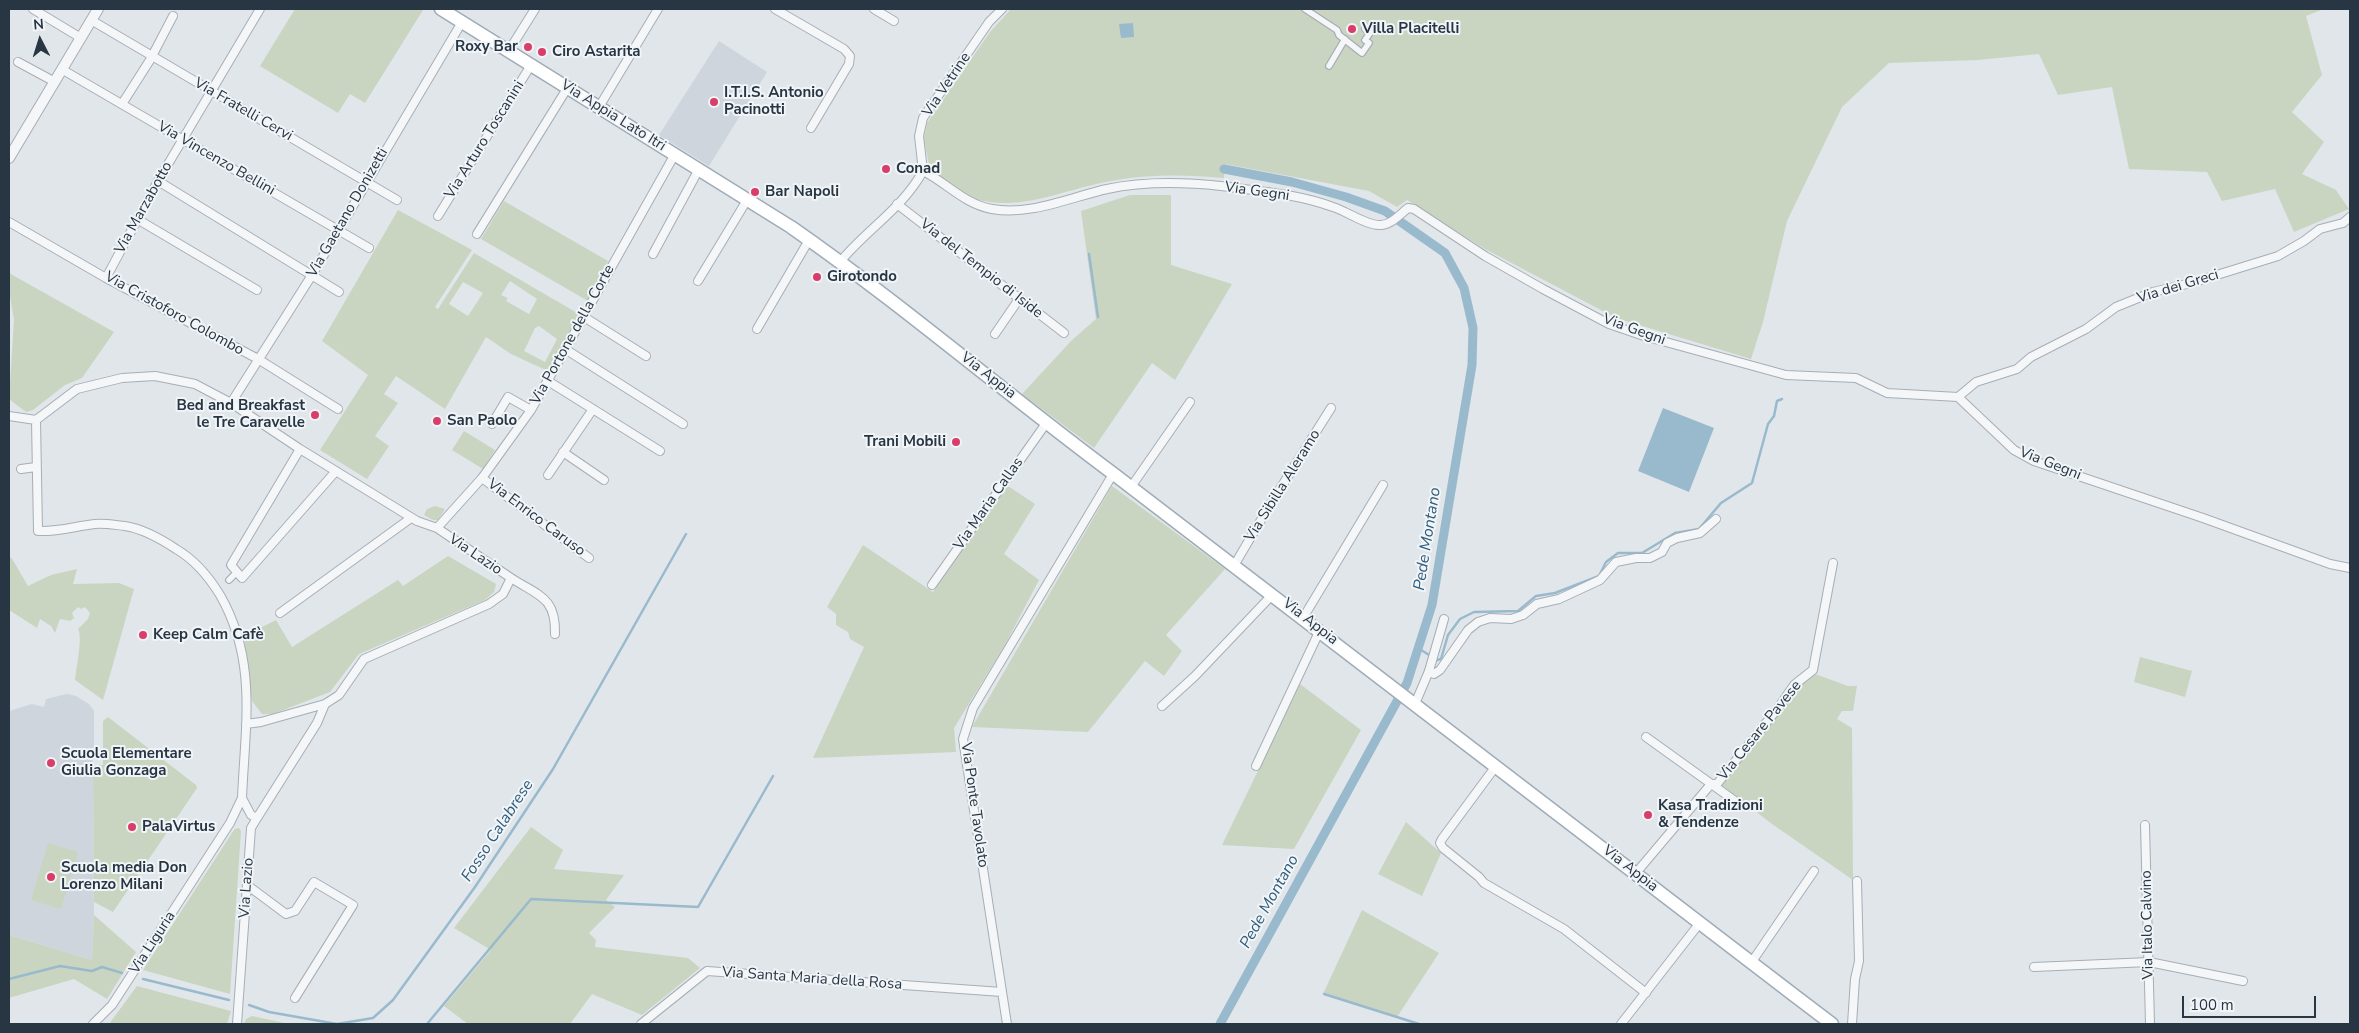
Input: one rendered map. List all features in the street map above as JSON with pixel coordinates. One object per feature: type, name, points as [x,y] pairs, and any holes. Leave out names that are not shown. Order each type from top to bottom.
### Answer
[{"type":"main road","name":"Via Appia Lato Itri","points":[[441,9],[785,224]]},
{"type":"main road","name":"Via Appia","points":[[785,224],[840,262],[1113,474],[1235,564],[1636,873],[1699,924],[1832,1024]]},
{"type":"street","points":[[33,9],[81,38]]},
{"type":"street","points":[[9,158],[98,9]]},
{"type":"street","name":"Via Marzabotto","points":[[106,278],[158,181],[260,9]]},
{"type":"street","points":[[508,52],[535,9]]},
{"type":"street","points":[[599,107],[658,9]]},
{"type":"street","points":[[775,9],[844,49],[850,56],[849,64],[811,128]]},
{"type":"street","points":[[874,9],[894,21]]},
{"type":"street","name":"Via Vetrine","points":[[923,171],[919,136],[923,118],[989,22],[1002,9]]},
{"type":"street","points":[[1305,9],[1336,30],[1339,35],[1362,53],[1369,43],[1365,40],[1370,33],[1365,29]]},
{"type":"street","points":[[122,104],[152,57],[173,16]]},
{"type":"street","name":"Via Fratelli Cervi","points":[[91,20],[396,200]]},
{"type":"street","name":"Via Gaetano Donizetti","points":[[231,403],[312,275],[365,182],[462,22]]},
{"type":"street","points":[[1329,66],[1345,39]]},
{"type":"street","points":[[18,62],[55,82]]},
{"type":"street","name":"Via Arturo Toscanini","points":[[438,216],[531,65]]},
{"type":"street","name":"Via Vincenzo Bellini","points":[[63,70],[182,141],[369,248]]},
{"type":"street","points":[[477,234],[568,88]]},
{"type":"street","name":"Via Portone della Corte","points":[[437,528],[482,478],[531,410],[675,154]]},
{"type":"street","points":[[653,254],[699,169]]},
{"type":"street","points":[[840,262],[897,204],[916,183],[923,171]]},
{"type":"street","name":"Via Gegni","points":[[923,171],[974,204],[993,209],[1011,210],[1046,206],[1108,189],[1163,182],[1220,186],[1292,196],[1332,206],[1378,225],[1388,224],[1408,208],[1414,209],[1485,256],[1609,324],[1644,336],[1786,375],[1856,378],[1887,392],[1958,397],[2014,450],[2034,461],[2330,564],[2350,568]]},
{"type":"street","points":[[158,181],[339,292]]},
{"type":"street","points":[[698,281],[747,200]]},
{"type":"street","name":"Via del Tempio di Iside","points":[[897,204],[1064,333]]},
{"type":"street","name":"Via dei Greci","points":[[1958,397],[1976,382],[2016,369],[2031,357],[2086,329],[2116,307],[2153,292],[2192,283],[2278,256],[2320,229],[2343,223],[2350,217]]},
{"type":"street","points":[[137,219],[257,290]]},
{"type":"street","name":"Via Cristoforo Colombo","points":[[9,222],[106,278],[258,359],[338,409]]},
{"type":"street","points":[[758,329],[809,240]]},
{"type":"street","points":[[995,334],[1019,299]]},
{"type":"street","points":[[584,317],[646,356]]},
{"type":"street","points":[[565,349],[683,424]]},
{"type":"street","name":"Via Lazio","points":[[36,420],[77,389],[122,378],[155,376],[195,384],[231,403],[300,449],[411,518],[437,528],[511,578],[503,594],[489,604],[364,659],[339,695],[325,704],[317,723],[254,816],[251,828],[237,1024]]},
{"type":"street","points":[[548,381],[660,451]]},
{"type":"street","points":[[492,424],[508,397],[531,410]]},
{"type":"street","points":[[1131,487],[1190,402]]},
{"type":"street","name":"Via Sibilla Aleramo","points":[[1235,564],[1331,408]]},
{"type":"street","points":[[548,475],[593,409]]},
{"type":"street","points":[[10,415],[36,420],[38,531],[51,532],[96,524],[127,526],[155,535],[184,553],[212,582],[228,610],[244,653],[247,700],[240,802],[254,816]]},
{"type":"street","name":"Via Maria Callas","points":[[932,585],[1047,422]]},
{"type":"street","points":[[300,449],[232,566],[242,578],[336,472]]},
{"type":"street","points":[[563,452],[604,480]]},
{"type":"street","points":[[21,469],[36,467]]},
{"type":"street","name":"Via Ponte Tavolato","points":[[1007,1024],[963,739],[973,708],[1113,474]]},
{"type":"street","name":"Via Enrico Caruso","points":[[482,478],[589,558]]},
{"type":"street","points":[[1304,618],[1384,485]]},
{"type":"street","points":[[280,613],[411,518]]},
{"type":"street","points":[[1429,672],[1434,674],[1440,670],[1468,630],[1478,622],[1490,618],[1511,620],[1523,615],[1537,604],[1559,599],[1600,580],[1616,562],[1636,558],[1650,558],[1662,552],[1668,543],[1677,538],[1700,533],[1716,519]]},
{"type":"street","name":"Via Cesare Pavese","points":[[1636,873],[1711,784],[1717,784],[1794,685],[1813,670],[1833,563]]},
{"type":"street","points":[[229,580],[237,572]]},
{"type":"street","points":[[511,578],[550,605],[555,618],[555,634]]},
{"type":"street","points":[[1162,706],[1195,676],[1273,594]]},
{"type":"street","points":[[1414,703],[1429,672],[1444,619]]},
{"type":"street","points":[[1256,766],[1320,630]]},
{"type":"street","points":[[246,724],[262,722],[325,704]]},
{"type":"street","points":[[1646,737],[1742,806]]},
{"type":"street","points":[[1496,766],[1442,838],[1440,843],[1443,848],[1484,883],[1564,929],[1646,993]]},
{"type":"street","name":"Via Liguria","points":[[93,1024],[112,1005],[148,952],[230,823],[240,802]]},
{"type":"street","name":"Via Italo Calvino","points":[[2145,825],[2150,1024]]},
{"type":"street","points":[[1751,963],[1814,871]]},
{"type":"street","points":[[1852,1024],[1855,978],[1859,961],[1857,881]]},
{"type":"street","points":[[247,885],[286,914],[295,911],[314,882],[353,905],[295,998]]},
{"type":"street","points":[[1621,1024],[1699,924]]},
{"type":"street","points":[[2034,967],[2149,962],[2243,981]]},
{"type":"street","name":"Via Santa Maria della Rosa","points":[[641,1024],[708,972],[1002,992]]},
{"type":"shaded area","name":"I.T.I.S. Antonio Pacinotti","points":[[719,41],[767,72],[709,166],[659,135]]},
{"type":"shaded area","points":[[67,694],[76,696],[89,704],[94,711],[94,748],[88,750],[86,757],[93,761],[94,915],[92,960],[9,935],[9,711],[32,704],[44,707],[46,699]]},
{"type":"green space","points":[[295,9],[423,10],[365,103],[350,94],[338,113],[260,66]]},
{"type":"green space","points":[[1011,9],[2324,9],[2306,16],[2322,75],[2292,112],[2324,142],[2302,174],[2336,190],[2349,209],[2294,232],[2275,189],[2222,201],[2207,172],[2129,169],[2112,87],[2058,95],[2039,54],[1978,60],[1889,63],[1842,107],[1787,221],[1763,322],[1751,359],[1616,318],[1485,249],[1407,200],[1397,207],[1369,191],[1225,164],[1224,178],[1170,176],[1130,178],[1099,183],[1045,198],[1009,203],[990,202],[965,196],[930,170],[924,139],[927,123],[990,32]]},
{"type":"green space","points":[[1130,195],[1171,195],[1171,265],[1232,284],[1175,380],[1152,363],[1094,448],[1022,394],[1072,340],[1096,319],[1081,211]]},
{"type":"green space","points":[[504,201],[608,261],[588,301],[481,239]]},
{"type":"green space","points":[[398,210],[472,250],[435,307],[438,309],[474,253],[579,314],[548,371],[511,354],[486,337],[445,409],[396,376],[384,394],[398,403],[375,436],[389,446],[367,479],[320,450],[368,375],[322,341]],"holes":[[[510,281],[537,299],[529,314],[506,301],[508,298],[501,295]],[[463,282],[483,293],[468,316],[449,304]],[[539,326],[557,339],[545,362],[524,351],[535,328]]]},
{"type":"green space","points":[[9,273],[114,332],[82,378],[65,385],[33,410],[26,412],[9,399],[14,320],[9,290]]},
{"type":"green space","points":[[464,431],[495,450],[483,469],[452,450]]},
{"type":"green space","points":[[1008,486],[1035,504],[1004,554],[1039,580],[1006,643],[954,728],[956,752],[813,758],[864,647],[850,639],[848,632],[836,625],[836,614],[827,607],[863,545],[933,592]]},
{"type":"green space","points":[[1112,486],[1225,569],[1166,635],[1182,651],[1164,676],[1145,661],[1088,732],[972,727]]},
{"type":"green space","points":[[435,506],[445,509],[438,520],[433,520],[424,515],[427,509]]},
{"type":"green space","points":[[448,556],[496,584],[494,592],[485,600],[359,654],[330,692],[273,714],[262,714],[252,701],[244,636],[276,620],[292,647],[398,580],[403,586]]},
{"type":"green space","points":[[11,557],[28,586],[51,575],[77,569],[73,584],[119,583],[134,589],[103,700],[75,680],[80,646],[78,629],[88,619],[90,613],[85,607],[81,609],[78,607],[72,613],[74,618],[70,621],[60,619],[55,633],[51,626],[40,619],[37,628],[9,610],[9,560]]},
{"type":"green space","points":[[2140,657],[2192,671],[2185,697],[2134,682]]},
{"type":"green space","points":[[1815,674],[1848,686],[1857,686],[1853,711],[1842,711],[1837,719],[1852,728],[1853,880],[1772,824],[1720,784],[1797,685]]},
{"type":"green space","points":[[1300,684],[1361,730],[1294,849],[1222,845]]},
{"type":"green space","name":"PalaVirtus","points":[[108,717],[196,785],[197,788],[113,912],[94,902],[93,765],[103,765],[103,721]]},
{"type":"green space","points":[[1406,822],[1441,853],[1422,896],[1378,874]]},
{"type":"green space","points":[[531,827],[563,850],[554,869],[624,875],[606,900],[615,907],[589,933],[596,940],[595,947],[688,958],[700,968],[642,1015],[592,994],[570,1024],[468,1024],[444,1006],[491,950],[454,928]]},
{"type":"green space","points":[[239,828],[241,831],[230,994],[143,970],[232,833],[235,829]]},
{"type":"green space","points":[[48,843],[78,852],[61,909],[31,900]]},
{"type":"green space","points":[[1362,910],[1439,953],[1397,1017],[1323,994]]},
{"type":"green space","points":[[94,915],[136,952],[107,999],[74,979],[9,998],[9,935],[92,960]]},
{"type":"green space","points":[[137,986],[231,1011],[227,1024],[109,1024]]},
{"type":"green space","points":[[252,1016],[289,1024],[244,1024],[246,1019]]},
{"type":"water","points":[[1133,23],[1134,37],[1121,38],[1119,24]]},
{"type":"water","points":[[1663,408],[1714,428],[1689,492],[1638,471]]},
{"type":"waterway","name":"Pede Montano","points":[[1220,1024],[1407,683],[1432,605],[1472,365],[1473,328],[1464,288],[1445,253],[1385,211],[1346,197],[1292,182],[1224,169]]},
{"type":"waterway","points":[[1089,254],[1098,317]]},
{"type":"waterway","points":[[1418,648],[1437,660],[1441,659],[1448,635],[1460,619],[1474,612],[1518,611],[1536,596],[1555,593],[1599,576],[1606,562],[1618,553],[1642,553],[1675,533],[1699,529],[1721,503],[1752,483],[1768,424],[1774,416],[1777,401],[1782,399]]},
{"type":"waterway","name":"Fosso Calabrese","points":[[249,1005],[269,1012],[337,1024],[373,1018],[393,1000],[475,887],[553,769],[686,534]]},
{"type":"waterway","points":[[427,1024],[531,899],[698,907],[773,776]]},
{"type":"waterway","name":"Fosso Calabrese","points":[[9,979],[60,966],[92,971],[102,967],[122,973]]},
{"type":"waterway","name":"Fosso Calabrese","points":[[143,979],[229,1000]]},
{"type":"waterway","points":[[1324,994],[1419,1024]]},
{"type":"place","name":"Villa Placitelli","points":[[1352,29]]},
{"type":"place","name":"Roxy Bar","points":[[528,47]]},
{"type":"place","name":"Ciro Astarita","points":[[542,52]]},
{"type":"place","name":"I.T.I.S. Antonio Pacinotti","points":[[714,102]]},
{"type":"place","name":"Conad","points":[[886,169]]},
{"type":"place","name":"Bar Napoli","points":[[755,192]]},
{"type":"place","name":"Girotondo","points":[[817,277]]},
{"type":"place","name":"Bed and Breakfast le Tre Caravelle","points":[[315,415]]},
{"type":"place","name":"San Paolo","points":[[437,421]]},
{"type":"place","name":"Trani Mobili","points":[[956,442]]},
{"type":"place","name":"Keep Calm Cafè","points":[[143,635]]},
{"type":"place","name":"Scuola Elementare Giulia Gonzaga","points":[[51,763]]},
{"type":"place","name":"Kasa Tradizioni & Tendenze","points":[[1648,815]]},
{"type":"place","name":"PalaVirtus","points":[[132,827]]},
{"type":"place","name":"Scuola media Don Lorenzo Milani","points":[[51,877]]}]
